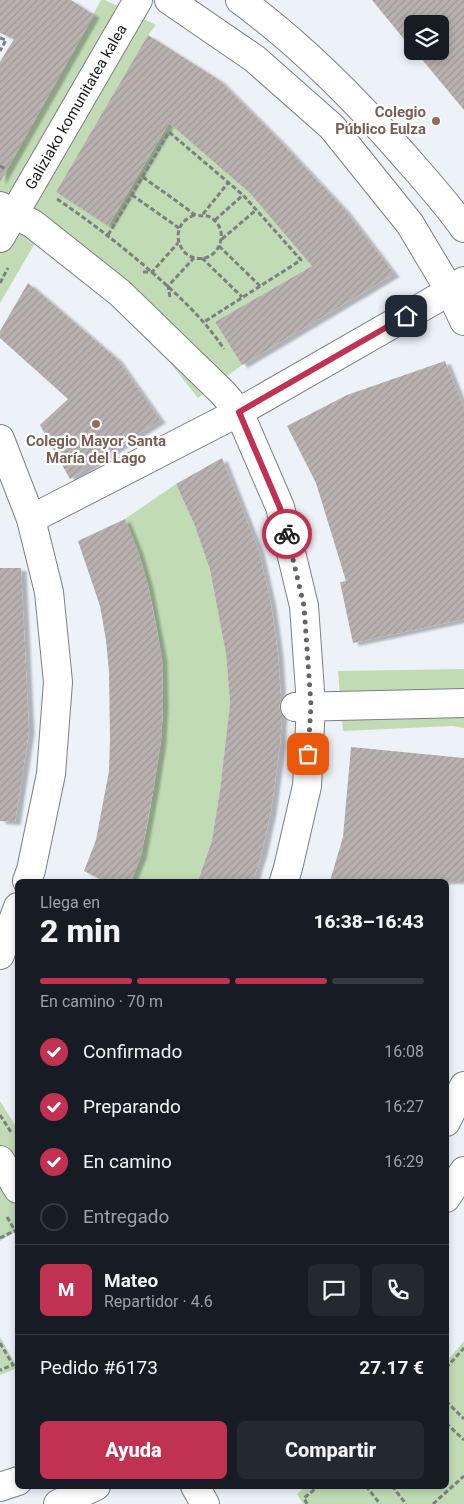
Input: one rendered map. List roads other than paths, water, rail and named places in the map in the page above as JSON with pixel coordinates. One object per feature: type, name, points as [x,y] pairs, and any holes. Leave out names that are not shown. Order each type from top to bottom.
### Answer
[{"type":"street","name":"Galiziako komunitatea kalea","points":[[0,238],[7,210],[138,0]]},
{"type":"street","points":[[170,0],[255,59],[332,128],[410,224],[457,286],[464,322]]},
{"type":"street","points":[[240,0],[276,27],[361,106],[445,201],[464,228]]},
{"type":"street","points":[[7,210],[33,224],[120,294],[223,393],[239,412],[280,508],[304,606],[303,706],[307,786],[285,879]]},
{"type":"street","points":[[31,519],[239,412],[457,286]]},
{"type":"street","points":[[0,440],[31,519],[49,592],[58,682],[50,774],[36,877]]},
{"type":"street","points":[[303,706],[464,703]]},
{"type":"street","points":[[0,956],[15,915]]},
{"type":"street","points":[[452,1115],[464,1086]]},
{"type":"street","points":[[0,1160],[15,1185]]},
{"type":"street","points":[[449,1194],[464,1171]]},
{"type":"street","points":[[0,1195],[15,1189]]},
{"type":"street","points":[[0,1487],[15,1482]]},
{"type":"street","points":[[58,1504],[90,1489]]},
{"type":"street","points":[[197,1489],[205,1504]]},
{"type":"place","name":"Colegio Público Eulza","points":[[436,121]]},
{"type":"place","name":"Colegio Mayor Santa María del Lago","points":[[96,424]]}]
